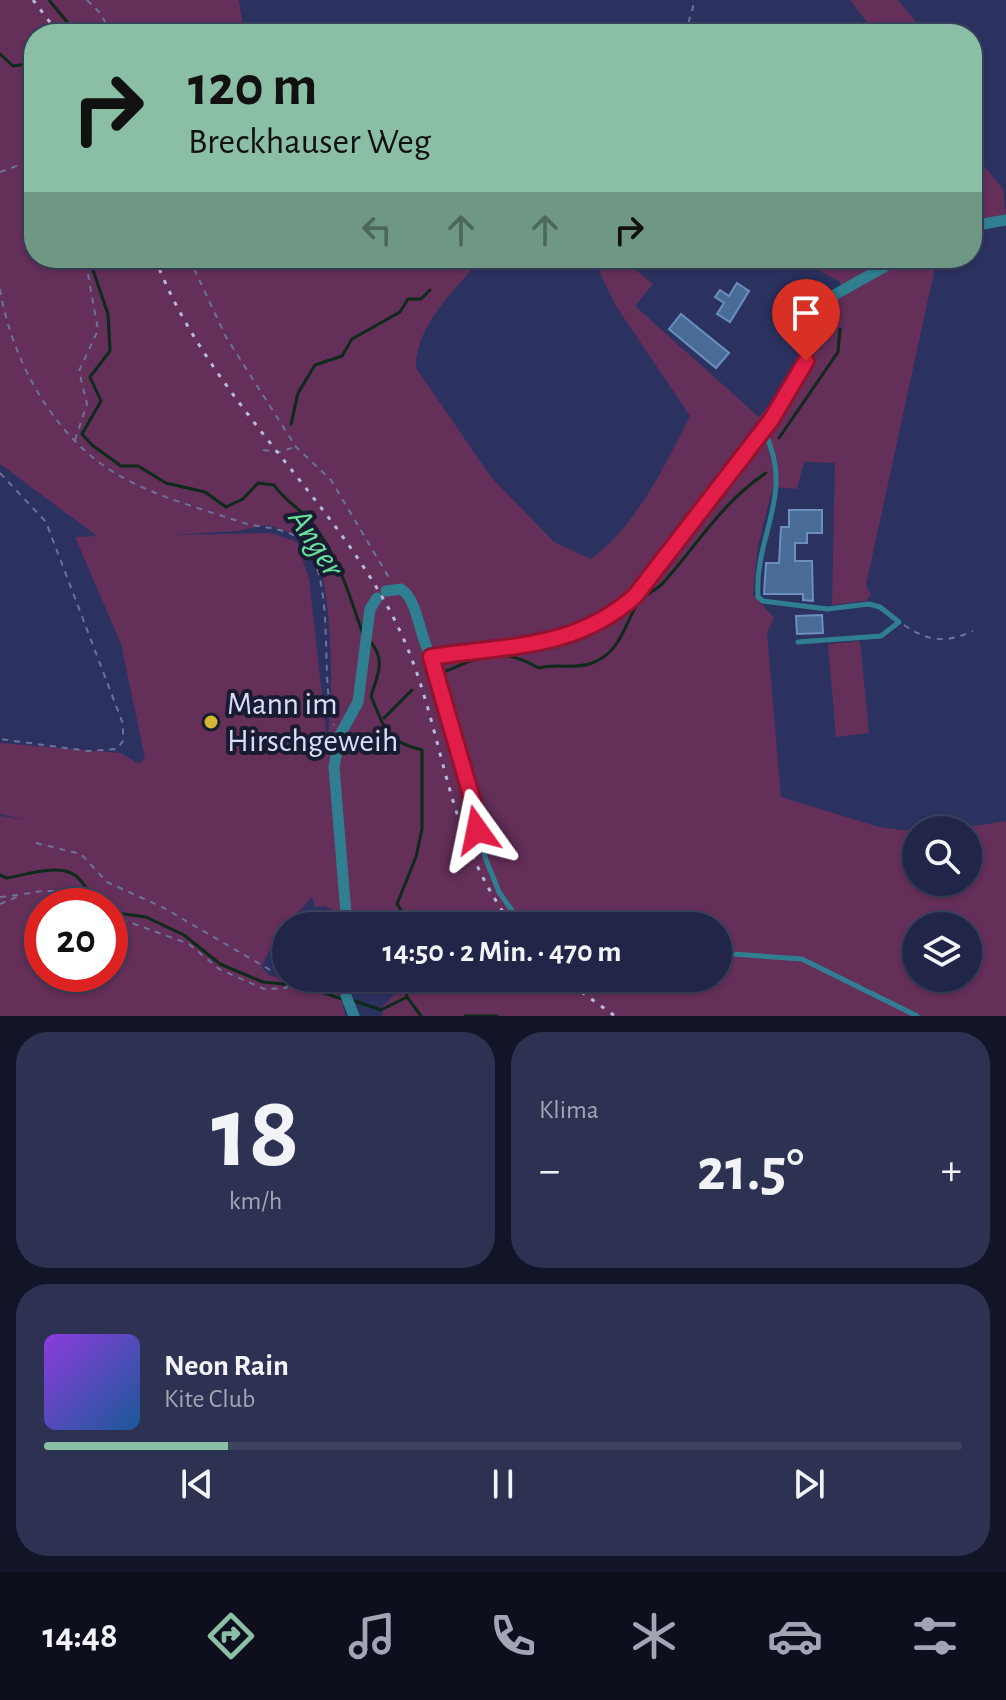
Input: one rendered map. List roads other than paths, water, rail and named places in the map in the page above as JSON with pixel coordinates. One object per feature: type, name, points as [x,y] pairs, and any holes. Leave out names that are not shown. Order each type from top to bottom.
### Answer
[{"type":"street","points":[[982,224],[1006,220]]},
{"type":"street","points":[[346,912],[334,767],[340,735],[357,708],[367,628],[386,593],[404,591],[412,599],[419,636],[431,657],[558,640],[610,616],[635,596],[786,399],[806,361],[814,316],[836,294],[882,268]]},
{"type":"lane","points":[[763,430],[777,466],[778,492],[759,565],[758,597],[763,601],[827,609],[869,604],[880,607],[899,622],[881,636],[798,642]]},
{"type":"lane","points":[[431,657],[473,802],[485,857],[499,892],[513,912]]},
{"type":"lane","points":[[732,954],[802,959],[917,1016]]},
{"type":"waterway","points":[[49,0],[69,24]]},
{"type":"waterway","name":"Anger","points":[[0,54],[13,66],[24,64]]},
{"type":"waterway","name":"Anger","points":[[92,268],[108,314],[110,351],[90,377],[101,401],[82,434],[121,466],[138,466],[166,483],[205,492],[226,507],[243,499],[258,483],[274,485],[319,532],[341,573],[362,632]]},
{"type":"waterway","points":[[291,424],[298,393],[315,365],[342,356],[352,339],[400,312],[408,299],[421,299],[430,290]]},
{"type":"waterway","points":[[779,438],[838,352],[840,329]]},
{"type":"waterway","points":[[446,671],[493,655],[513,657],[539,668],[586,665],[602,658],[616,644],[639,602],[663,583],[737,497],[766,473]]},
{"type":"waterway","name":"Anger","points":[[370,641],[379,661],[371,696],[384,725],[393,738],[422,750],[422,829],[416,857],[397,904],[402,912]]},
{"type":"waterway","points":[[384,718],[412,690]]},
{"type":"waterway","points":[[0,875],[7,878],[61,870],[76,876],[86,888]]},
{"type":"waterway","points":[[128,914],[146,917],[184,935],[220,964],[263,982],[303,986],[345,1000]]},
{"type":"waterway","name":"Anger","points":[[406,992],[421,1016]]},
{"type":"waterway","points":[[352,1000],[381,1010],[407,997]]},
{"type":"waterway","name":"Anger","points":[[465,1016],[497,1016]]},
{"type":"railway","points":[[33,0],[51,24]]},
{"type":"railway","points":[[159,268],[177,307],[204,352],[234,396],[332,522],[390,611],[423,691],[470,849],[488,888],[504,912]]},
{"type":"railway","points":[[582,992],[615,1016]]},
{"type":"place","name":"Mann im Hirschgeweih","points":[[211,722]]}]
